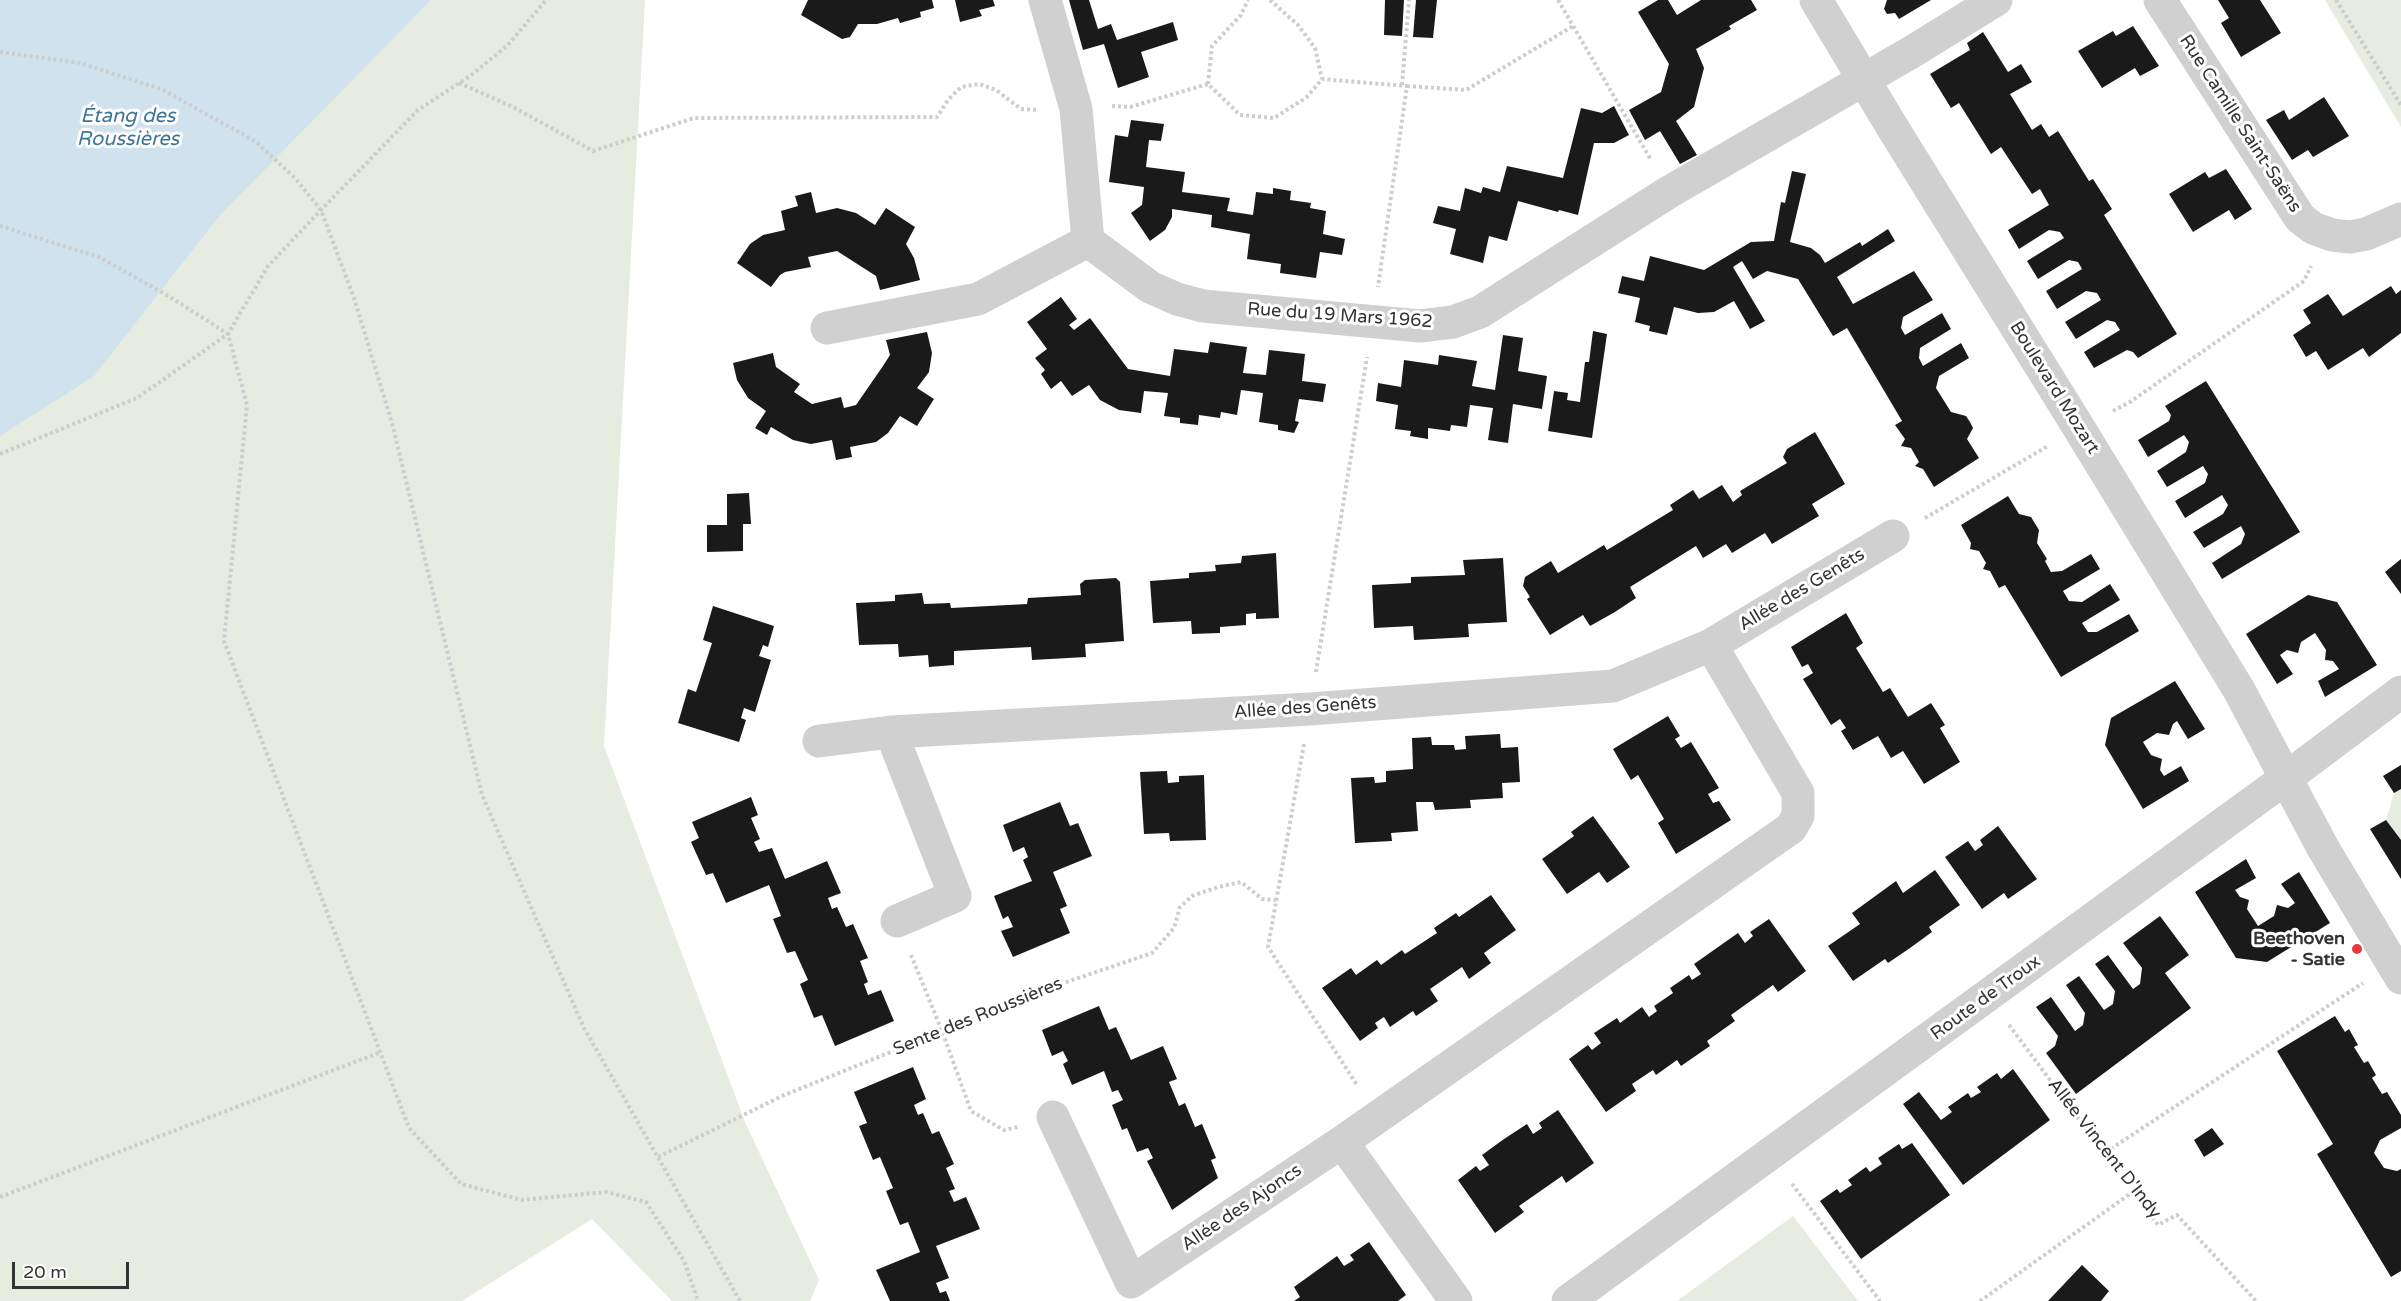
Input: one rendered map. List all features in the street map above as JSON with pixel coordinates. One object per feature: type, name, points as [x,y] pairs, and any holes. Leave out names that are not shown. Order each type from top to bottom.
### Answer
[{"type":"street","points":[[827,328],[978,299],[1088,241],[1076,109],[1045,0]]},
{"type":"street","name":"Boulevard Mozart","points":[[1816,0],[2239,690],[2323,848],[2401,978]]},
{"type":"street","points":[[1863,80],[1996,0]]},
{"type":"street","name":"Rue Camille Saint-Saëns","points":[[2160,0],[2300,218],[2313,228],[2326,233],[2350,237],[2366,234],[2401,219]]},
{"type":"street","name":"Rue du 19 Mars 1962","points":[[1088,241],[1150,287],[1177,299],[1203,306],[1420,326],[1453,322],[1480,312],[1669,192],[1863,80]]},
{"type":"street","name":"Allée des Genêts","points":[[819,741],[891,732],[1310,709],[1613,686],[1711,645],[1893,536]]},
{"type":"street","points":[[1456,1301],[1342,1142],[1791,828],[1798,816],[1798,793],[1711,645]]},
{"type":"street","name":"Route de Troux","points":[[1568,1301],[1988,997],[2401,692]]},
{"type":"street","points":[[891,732],[955,896],[897,921]]},
{"type":"street","name":"Allée des Ajoncs","points":[[1053,1118],[1131,1282],[1342,1142]]},
{"type":"path","points":[[0,454],[137,398],[228,334],[268,266],[321,210],[418,110],[459,83],[508,45],[546,0]]},
{"type":"path","points":[[1208,84],[1212,46],[1241,15],[1248,0]]},
{"type":"path","points":[[1270,0],[1298,25],[1315,48],[1322,79]]},
{"type":"path","points":[[1377,1116],[1268,946],[1310,709],[1373,322],[1405,86],[1409,0]]},
{"type":"path","points":[[1558,0],[1669,192]]},
{"type":"path","points":[[2336,0],[2401,105]]},
{"type":"path","points":[[1322,79],[1466,90],[1573,26]]},
{"type":"path","points":[[0,52],[80,63],[161,88],[255,141],[295,178],[321,210],[354,298],[392,423],[482,795],[584,1028],[740,1301]]},
{"type":"path","points":[[1208,84],[1240,115],[1274,118],[1307,97],[1322,79]]},
{"type":"path","points":[[459,83],[513,107],[593,151],[694,118],[937,117],[948,100],[961,87],[979,84],[996,90],[1021,109],[1052,111],[1093,106],[1130,107],[1208,84]]},
{"type":"path","points":[[0,226],[99,257],[170,297],[228,334],[247,405],[224,641],[410,1128],[461,1184],[522,1200],[606,1192],[646,1202],[684,1261],[698,1301]]},
{"type":"path","points":[[1893,536],[2079,428],[2130,402],[2304,281],[2326,233]]},
{"type":"path","name":"Sente des Roussières","points":[[658,1157],[782,1096],[1049,988],[1152,953],[1174,928],[1180,907],[1192,896],[1218,886],[1241,882],[1262,898],[1276,900]]},
{"type":"path","points":[[897,921],[942,1031],[971,1111],[1004,1130],[1053,1118]]},
{"type":"path","points":[[2106,1152],[2369,978]]},
{"type":"path","name":"Allée Vincent D'Indy","points":[[1988,997],[2106,1152],[2158,1225],[2177,1215],[2256,1301]]},
{"type":"path","points":[[0,1197],[381,1052]]},
{"type":"path","points":[[1771,1155],[1880,1301]]},
{"type":"path","points":[[1980,1301],[2134,1191]]},
{"type":"shaded area","points":[[0,0],[645,0],[604,746],[745,1122],[819,1280],[810,1301],[672,1301],[592,1219],[462,1301],[0,1301]]},
{"type":"shaded area","points":[[2325,0],[2401,0],[2401,127]]},
{"type":"shaded area","points":[[2401,765],[2401,879],[2370,829],[2386,820],[2394,793],[2383,776]]},
{"type":"shaded area","points":[[1793,1216],[1858,1301],[1677,1301]]},
{"type":"water","name":"Étang des Roussières","points":[[0,0],[431,0],[220,215],[94,376],[0,436]]},
{"type":"building","points":[[808,0],[932,0],[934,8],[920,12],[921,17],[900,23],[898,18],[877,24],[858,24],[850,37],[842,39],[801,15]]},
{"type":"building","points":[[955,0],[993,0],[995,6],[979,10],[982,16],[960,22]]},
{"type":"building","points":[[1069,0],[1089,0],[1098,29],[1111,24],[1117,40],[1173,22],[1178,40],[1141,52],[1149,77],[1118,88],[1104,44],[1083,50]]},
{"type":"building","points":[[1385,0],[1404,0],[1402,36],[1384,35]]},
{"type":"building","points":[[1416,0],[1437,0],[1433,38],[1413,37]]},
{"type":"building","points":[[1658,0],[1668,0],[1677,15],[1701,0],[1751,0],[1757,10],[1729,26],[1731,29],[1696,49],[1704,68],[1694,107],[1676,121],[1697,155],[1680,164],[1660,131],[1645,140],[1629,110],[1661,92],[1669,64],[1638,12]]},
{"type":"building","points":[[1887,0],[1931,0],[1899,19],[1895,13],[1887,14],[1884,9]]},
{"type":"building","points":[[2218,0],[2260,0],[2281,33],[2241,57],[2221,23],[2229,18]]},
{"type":"building","points":[[2133,26],[2159,66],[2140,76],[2135,68],[2102,88],[2078,51],[2113,31],[2116,36]]},
{"type":"building","points":[[1983,32],[2008,72],[2021,64],[2032,82],[2010,94],[2032,130],[2041,124],[2049,137],[2058,131],[2089,181],[2093,179],[2112,209],[2104,215],[2177,334],[2138,358],[2133,352],[2127,350],[2094,368],[2084,352],[2120,330],[2115,322],[2107,320],[2076,339],[2065,322],[2101,300],[2097,293],[2086,291],[2057,309],[2046,291],[2082,269],[2078,262],[2069,260],[2038,279],[2027,261],[2064,238],[2060,232],[2049,230],[2019,249],[2008,230],[2049,205],[2040,189],[2032,194],[2001,147],[1991,154],[1959,103],[1951,108],[1930,74],[1970,50],[1967,43]]},
{"type":"building","points":[[2324,97],[2349,136],[2313,157],[2308,150],[2292,160],[2266,120],[2284,110],[2289,120]]},
{"type":"building","points":[[1614,106],[1629,135],[1614,143],[1594,143],[1578,215],[1518,201],[1507,241],[1489,236],[1483,263],[1450,254],[1456,229],[1433,223],[1438,206],[1460,211],[1465,188],[1481,193],[1483,187],[1500,192],[1507,166],[1563,178],[1581,108],[1602,113]]},
{"type":"building","points":[[1131,120],[1164,124],[1161,141],[1149,140],[1146,167],[1185,172],[1182,192],[1230,198],[1227,211],[1253,215],[1256,192],[1273,194],[1273,188],[1291,191],[1290,200],[1311,203],[1310,208],[1326,211],[1323,234],[1345,239],[1342,255],[1320,252],[1316,278],[1280,273],[1281,264],[1247,259],[1250,234],[1211,227],[1212,215],[1172,209],[1172,217],[1165,230],[1150,241],[1131,213],[1142,205],[1144,187],[1109,182],[1115,135],[1128,137]]},
{"type":"building","points":[[2226,169],[2252,209],[2235,220],[2229,210],[2193,232],[2169,194],[2205,172],[2209,178]]},
{"type":"building","points":[[1792,171],[1806,174],[1790,242],[1811,248],[1820,255],[1825,263],[1860,242],[1862,246],[1888,229],[1895,241],[1837,277],[1853,304],[1914,271],[1933,300],[1903,317],[1901,328],[1905,335],[1942,313],[1951,329],[1920,348],[1919,358],[1923,366],[1961,343],[1969,358],[1939,376],[1936,388],[1951,412],[1966,416],[1970,422],[1973,428],[1967,439],[1979,458],[1934,487],[1923,469],[1915,466],[1919,462],[1911,448],[1901,446],[1905,439],[1895,425],[1902,421],[1847,328],[1833,336],[1798,279],[1767,271],[1753,279],[1742,261],[1733,267],[1765,321],[1750,329],[1734,301],[1714,312],[1698,313],[1674,307],[1667,335],[1649,331],[1650,326],[1635,322],[1640,298],[1618,293],[1622,276],[1644,281],[1650,256],[1704,270],[1751,242],[1774,241],[1781,202],[1785,203]]},
{"type":"building","points":[[811,192],[816,213],[837,208],[856,213],[875,225],[886,208],[915,227],[906,244],[914,258],[920,280],[880,290],[876,276],[837,251],[808,257],[811,267],[785,272],[771,287],[737,263],[750,244],[763,235],[785,230],[781,211],[798,206],[795,196]]},
{"type":"building","points":[[2391,286],[2396,294],[2401,290],[2401,333],[2369,357],[2363,348],[2328,370],[2316,351],[2306,357],[2293,335],[2311,323],[2303,310],[2328,294],[2343,316]]},
{"type":"building","points":[[1061,297],[1077,319],[1069,325],[1074,330],[1090,318],[1128,369],[1170,376],[1174,349],[1208,353],[1210,342],[1247,347],[1243,373],[1266,375],[1269,350],[1305,354],[1302,381],[1326,384],[1323,402],[1299,399],[1295,421],[1299,422],[1294,433],[1278,430],[1278,425],[1259,422],[1263,393],[1241,390],[1237,415],[1221,412],[1220,418],[1199,415],[1198,425],[1180,423],[1180,418],[1164,416],[1168,393],[1144,391],[1141,413],[1119,410],[1100,400],[1089,385],[1072,396],[1061,381],[1051,389],[1041,374],[1045,370],[1035,358],[1047,349],[1027,322]]},
{"type":"building","points":[[1593,331],[1607,334],[1592,438],[1548,431],[1554,391],[1568,393],[1567,400],[1580,402],[1585,362],[1589,362]]},
{"type":"building","points":[[927,332],[932,353],[929,372],[917,388],[934,399],[917,426],[900,416],[888,433],[876,442],[850,447],[852,457],[836,460],[832,440],[811,444],[793,440],[771,427],[767,435],[755,428],[766,411],[748,398],[737,380],[733,363],[773,353],[776,367],[800,384],[794,392],[812,404],[841,397],[844,408],[856,405],[890,355],[886,340]]},
{"type":"building","points":[[1503,335],[1523,338],[1518,371],[1547,376],[1542,409],[1513,404],[1508,443],[1488,440],[1493,408],[1470,405],[1467,427],[1451,425],[1450,431],[1428,428],[1428,439],[1410,436],[1411,431],[1395,429],[1398,405],[1376,401],[1378,383],[1401,387],[1404,360],[1438,365],[1439,355],[1477,361],[1472,386],[1495,390]]},
{"type":"building","points":[[2206,381],[2300,532],[2222,579],[2212,563],[2241,544],[2245,534],[2241,526],[2204,548],[2193,532],[2223,514],[2228,505],[2222,495],[2185,518],[2175,501],[2205,483],[2208,474],[2203,466],[2167,487],[2157,471],[2186,452],[2189,442],[2184,435],[2148,457],[2138,440],[2169,421],[2171,415],[2165,406]]},
{"type":"building","points":[[1815,432],[1845,484],[1812,504],[1819,516],[1772,544],[1765,533],[1732,553],[1726,544],[1703,558],[1696,546],[1630,587],[1636,598],[1615,612],[1590,626],[1583,615],[1550,635],[1527,599],[1530,597],[1523,586],[1525,577],[1551,561],[1558,573],[1604,545],[1607,550],[1673,510],[1670,505],[1693,490],[1699,499],[1722,485],[1733,502],[1742,495],[1740,491],[1787,463],[1783,457],[1787,449]]},
{"type":"building","points":[[749,493],[751,524],[743,524],[743,551],[707,552],[707,525],[727,525],[727,494]]},
{"type":"building","points":[[2008,496],[2019,514],[2031,517],[2039,530],[2037,543],[2047,559],[2045,561],[2051,572],[2062,571],[2091,554],[2100,569],[2063,591],[2069,601],[2082,602],[2110,584],[2120,600],[2082,623],[2088,632],[2097,632],[2129,614],[2139,631],[2061,677],[2005,585],[1999,588],[1990,571],[1983,569],[1986,563],[1979,551],[1970,549],[1971,543],[1961,525]]},
{"type":"building","points":[[1276,553],[1279,618],[1256,619],[1256,613],[1246,614],[1246,625],[1220,627],[1220,633],[1192,634],[1191,621],[1153,623],[1150,581],[1189,578],[1189,573],[1216,571],[1215,565],[1241,563],[1242,556]]},
{"type":"building","points":[[1503,558],[1507,622],[1468,624],[1469,637],[1414,640],[1413,626],[1374,628],[1372,585],[1411,583],[1411,577],[1465,575],[1463,560]]},
{"type":"building","points":[[2401,559],[2401,594],[2385,572]]},
{"type":"building","points":[[1116,578],[1120,582],[1124,641],[1085,644],[1086,657],[1032,660],[1031,647],[954,651],[954,665],[929,667],[928,655],[899,657],[898,644],[859,645],[856,603],[895,601],[895,595],[922,593],[924,604],[950,603],[951,608],[1027,604],[1028,598],[1081,595],[1080,584],[1085,580]]},
{"type":"building","points":[[2308,595],[2337,602],[2377,665],[2325,697],[2318,681],[2339,669],[2333,661],[2325,660],[2326,650],[2315,633],[2301,642],[2298,653],[2287,650],[2280,655],[2293,674],[2277,684],[2246,634]]},
{"type":"building","points":[[713,606],[774,626],[768,647],[763,645],[759,656],[771,660],[755,712],[744,708],[741,718],[746,720],[739,742],[678,723],[688,689],[696,692],[712,643],[703,640]]},
{"type":"building","points":[[1846,613],[1863,643],[1856,648],[1883,692],[1890,688],[1908,717],[1931,703],[1945,725],[1940,728],[1960,762],[1924,784],[1903,751],[1891,758],[1878,736],[1853,750],[1841,731],[1846,728],[1840,719],[1831,725],[1803,679],[1813,673],[1808,664],[1802,667],[1791,647]]},
{"type":"building","points":[[2175,681],[2205,729],[2188,739],[2177,721],[2173,724],[2169,735],[2157,733],[2143,742],[2151,755],[2162,759],[2160,770],[2164,776],[2181,766],[2189,781],[2143,809],[2105,745],[2111,718]]},
{"type":"building","points":[[1668,716],[1680,736],[1675,739],[1681,748],[1691,742],[1719,788],[1708,794],[1713,803],[1719,801],[1731,820],[1676,854],[1658,823],[1664,819],[1638,775],[1631,780],[1613,749]]},
{"type":"building","points":[[1500,734],[1501,748],[1518,747],[1520,782],[1502,783],[1503,798],[1470,800],[1471,808],[1435,810],[1433,802],[1416,802],[1418,831],[1391,833],[1392,841],[1355,843],[1351,778],[1374,777],[1375,783],[1386,782],[1386,771],[1413,769],[1412,738],[1431,737],[1432,745],[1454,745],[1455,750],[1466,749],[1465,736]]},
{"type":"building","points":[[2401,765],[2401,789],[2394,793],[2383,776]]},
{"type":"building","points":[[1167,771],[1168,783],[1179,782],[1179,776],[1204,775],[1206,840],[1170,841],[1169,833],[1144,834],[1140,772]]},
{"type":"building","points":[[751,797],[758,815],[751,818],[760,839],[754,842],[759,852],[772,848],[785,879],[827,861],[841,893],[828,898],[832,909],[837,907],[846,927],[853,924],[868,958],[860,961],[868,982],[864,984],[868,995],[881,990],[894,1021],[835,1046],[822,1015],[814,1018],[800,984],[808,980],[795,951],[787,953],[773,919],[781,916],[769,885],[726,903],[713,873],[706,875],[691,842],[699,838],[692,822]]},
{"type":"building","points":[[1060,802],[1070,826],[1078,823],[1092,856],[1053,872],[1067,906],[1060,909],[1070,933],[1013,957],[1001,931],[1013,927],[1008,916],[1003,919],[994,896],[1032,881],[1023,860],[1028,857],[1024,847],[1013,852],[1003,825]]},
{"type":"building","points":[[1593,816],[1630,867],[1607,883],[1599,872],[1567,894],[1542,859],[1574,836],[1571,832]]},
{"type":"building","points":[[2386,820],[2401,840],[2401,879],[2370,829]]},
{"type":"building","points":[[1998,826],[2037,879],[2008,899],[2004,893],[1982,909],[1945,857],[1968,841],[1975,851],[1983,845],[1980,840]]},
{"type":"building","points":[[2246,859],[2256,878],[2235,890],[2240,897],[2249,900],[2247,909],[2258,926],[2274,916],[2277,905],[2288,908],[2295,903],[2281,884],[2299,872],[2330,923],[2267,962],[2236,958],[2195,892]]},
{"type":"building","points":[[1935,870],[1960,905],[1929,927],[1932,932],[1910,948],[1888,963],[1885,959],[1853,981],[1828,946],[1860,924],[1852,913],[1896,881],[1903,893]]},
{"type":"building","points":[[1491,895],[1516,930],[1484,953],[1491,963],[1469,979],[1462,967],[1430,989],[1438,1001],[1416,1016],[1413,1011],[1390,1027],[1384,1017],[1375,1023],[1378,1028],[1360,1041],[1322,988],[1351,968],[1356,975],[1377,960],[1381,965],[1402,950],[1405,954],[1437,933],[1434,928],[1456,913],[1459,917]]},
{"type":"building","points":[[2160,916],[2189,955],[2165,973],[2191,1008],[2076,1094],[2046,1053],[2055,1046],[2058,1036],[2036,1007],[2051,997],[2075,1031],[2083,1025],[2085,1013],[2066,985],[2079,976],[2104,1010],[2113,1004],[2115,991],[2095,964],[2108,955],[2133,989],[2140,984],[2142,968],[2123,943]]},
{"type":"building","points":[[1769,919],[1806,971],[1778,992],[1773,985],[1731,1015],[1735,1021],[1707,1041],[1710,1046],[1681,1066],[1677,1060],[1656,1075],[1653,1070],[1632,1084],[1636,1091],[1606,1112],[1569,1059],[1588,1045],[1592,1050],[1601,1043],[1594,1033],[1617,1018],[1620,1023],[1642,1007],[1649,1017],[1657,1011],[1654,1006],[1673,993],[1670,988],[1689,975],[1692,980],[1701,974],[1694,964],[1738,933],[1745,943],[1753,936],[1750,932]]},
{"type":"building","points":[[1099,1006],[1109,1030],[1116,1027],[1131,1060],[1163,1046],[1177,1079],[1169,1082],[1179,1106],[1185,1103],[1195,1127],[1202,1124],[1216,1158],[1211,1160],[1218,1178],[1172,1210],[1147,1161],[1153,1158],[1148,1148],[1137,1152],[1127,1128],[1122,1130],[1112,1105],[1123,1100],[1118,1090],[1112,1092],[1104,1071],[1072,1085],[1063,1064],[1068,1061],[1063,1051],[1052,1056],[1042,1030]]},
{"type":"building","points":[[2335,1016],[2345,1032],[2349,1029],[2358,1045],[2354,1047],[2364,1063],[2368,1061],[2376,1075],[2372,1078],[2382,1094],[2387,1092],[2401,1115],[2401,1128],[2380,1140],[2374,1153],[2384,1168],[2397,1171],[2401,1169],[2401,1271],[2391,1277],[2317,1154],[2333,1144],[2277,1051]]},
{"type":"building","points":[[913,1067],[926,1099],[914,1105],[918,1115],[923,1113],[932,1134],[939,1131],[954,1164],[946,1168],[955,1189],[949,1191],[954,1202],[966,1197],[980,1229],[936,1246],[949,1278],[936,1283],[940,1293],[946,1291],[950,1301],[890,1301],[876,1270],[920,1252],[908,1222],[900,1225],[886,1191],[893,1188],[880,1157],[873,1160],[859,1126],[867,1123],[854,1092]]},
{"type":"building","points":[[2013,1069],[2050,1120],[1963,1185],[1903,1104],[1919,1092],[1941,1120],[1952,1112],[1948,1107],[1968,1093],[1971,1098],[1981,1092],[1977,1087],[1997,1073],[2001,1079]]},
{"type":"building","points":[[1558,1110],[1594,1163],[1566,1183],[1562,1176],[1519,1206],[1524,1212],[1495,1233],[1458,1180],[1476,1166],[1480,1171],[1489,1165],[1482,1155],[1504,1139],[1527,1124],[1533,1134],[1542,1128],[1539,1123]]},
{"type":"building","points":[[2212,1128],[2224,1144],[2204,1157],[2194,1140]]},
{"type":"building","points":[[1912,1143],[1950,1195],[1861,1259],[1820,1201],[1837,1189],[1840,1193],[1852,1185],[1848,1180],[1866,1167],[1870,1172],[1882,1164],[1878,1158],[1899,1144],[1902,1149]]},
{"type":"building","points":[[1369,1242],[1406,1295],[1398,1301],[1294,1301],[1300,1297],[1294,1287],[1337,1256],[1344,1266],[1354,1260],[1350,1255]]},
{"type":"building","points":[[2082,1265],[2109,1291],[2101,1301],[2048,1301]]},
{"type":"place","name":"Beethoven - Satie","points":[[2357,949]]}]
